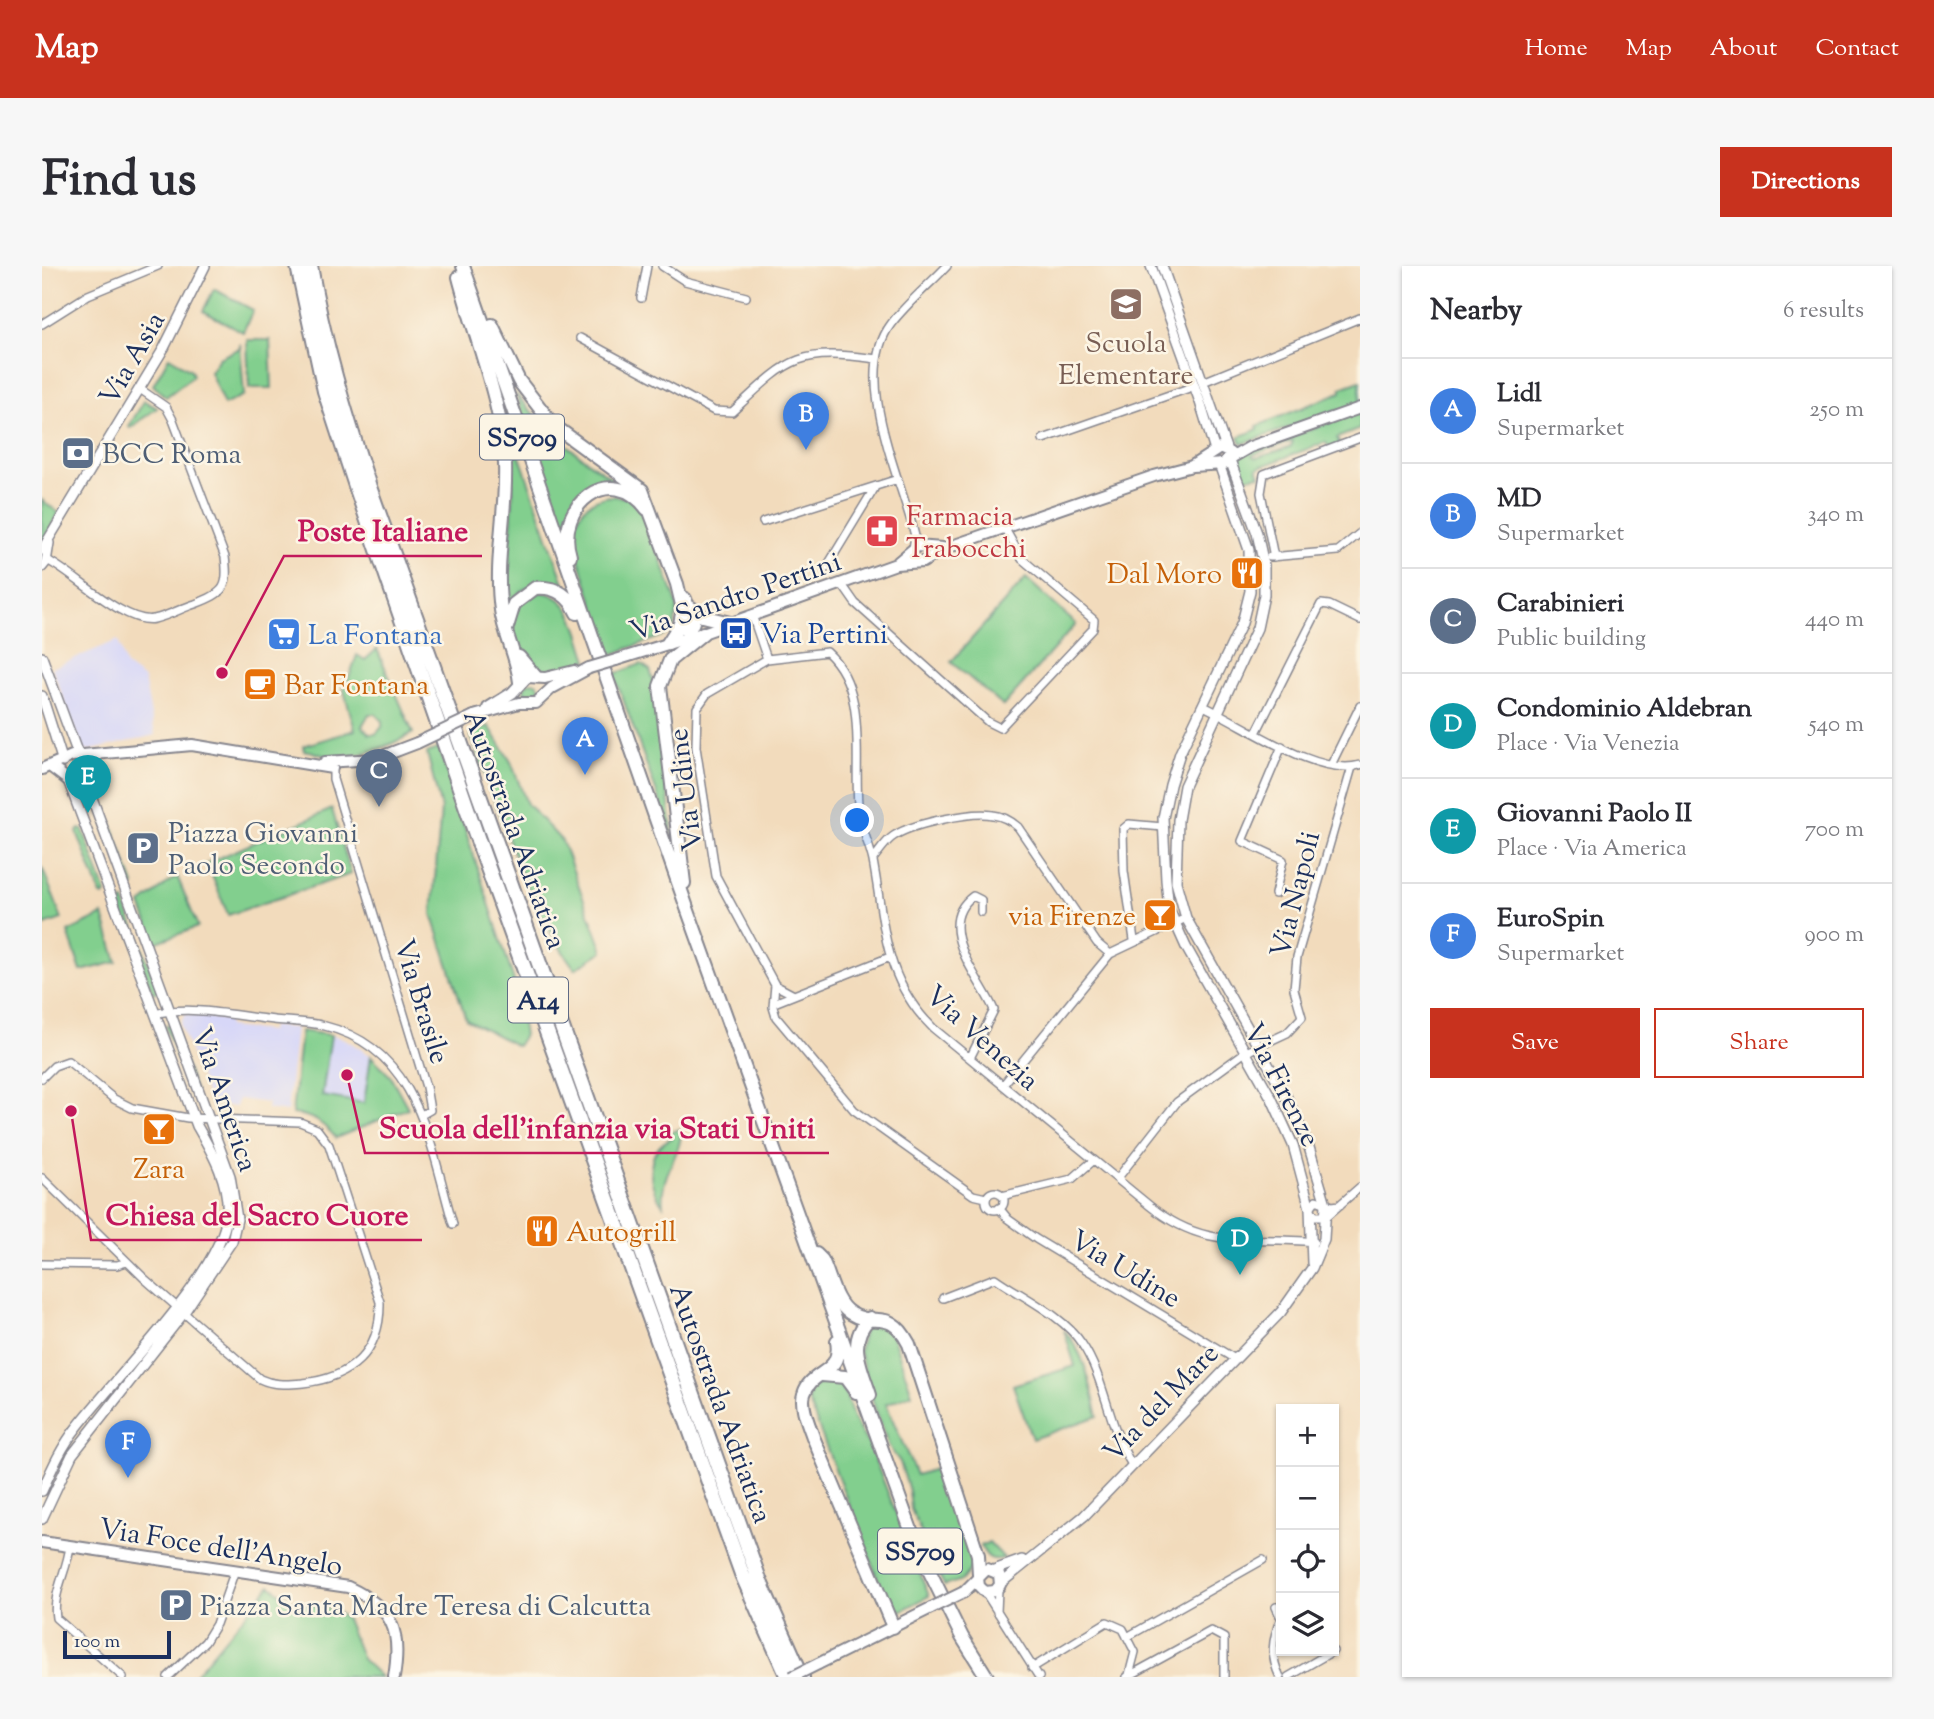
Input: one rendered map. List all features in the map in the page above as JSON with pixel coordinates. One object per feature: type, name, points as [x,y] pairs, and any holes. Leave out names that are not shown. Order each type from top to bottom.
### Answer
[{"type":"highway","name":"Autostrada Adriatica","points":[[298,266],[341,402],[436,681],[760,1582],[802,1677]]},
{"type":"highway","name":"Autostrada Adriatica","points":[[310,266],[313,317],[325,391],[356,486],[479,843],[742,1574],[790,1677]]},
{"type":"highway","points":[[457,266],[495,398],[503,441],[505,489],[500,597],[515,651],[519,684]]},
{"type":"highway","name":"SS709","points":[[464,266],[687,908],[916,1544],[962,1637],[987,1677]]},
{"type":"highway","points":[[469,266],[495,335],[519,382],[554,425],[642,490],[677,584],[682,615],[668,643]]},
{"type":"highway","points":[[582,607],[568,537],[573,513],[579,504],[600,489],[626,490],[640,499],[655,520]]},
{"type":"highway","points":[[677,584],[690,607],[702,616],[730,623]]},
{"type":"highway","points":[[507,627],[519,599],[529,591],[543,587],[554,589],[568,598],[584,631],[593,639]]},
{"type":"highway","points":[[686,638],[692,628],[690,607]]},
{"type":"highway","points":[[687,908],[660,686],[670,660],[703,633]]},
{"type":"highway","points":[[515,651],[537,677]]},
{"type":"highway","points":[[810,1250],[822,1260],[844,1308],[851,1315],[887,1320],[896,1325],[909,1344],[985,1573]]},
{"type":"highway","points":[[830,1304],[829,1318],[839,1354],[822,1375],[809,1383],[803,1395],[805,1411],[817,1449],[893,1627]]},
{"type":"highway","points":[[869,1416],[871,1396],[856,1344],[857,1334],[870,1318]]},
{"type":"highway","points":[[822,1375],[845,1377],[869,1416]]},
{"type":"main road","points":[[919,552],[947,548],[1360,408]]},
{"type":"main road","name":"Via Sandro Pertini","points":[[335,767],[397,752],[417,743],[475,715],[527,677],[589,668],[703,633],[896,564],[919,552]]},
{"type":"main road","name":"Via Sandro Pertini","points":[[475,715],[519,703],[537,703],[545,693],[589,668]]},
{"type":"main road","points":[[537,677],[545,693]]},
{"type":"main road","points":[[519,684],[518,695],[528,703]]},
{"type":"main road","points":[[83,766],[68,757],[57,770],[78,780],[83,766],[97,756],[191,745],[335,767]]},
{"type":"main road","name":"Via Foce dell'Angelo","points":[[42,1534],[58,1544]]},
{"type":"main road","name":"Via Foce dell'Angelo","points":[[42,1542],[348,1587],[367,1596],[390,1616],[395,1632],[397,1656],[394,1677]]},
{"type":"main road","name":"Via del Mare","points":[[790,1677],[964,1592],[985,1573]]},
{"type":"main road","points":[[984,1591],[985,1573],[1001,1577],[1000,1586]]},
{"type":"main road","name":"Via del Mare","points":[[964,1592],[984,1591],[1000,1586]]},
{"type":"street","points":[[42,324],[101,290],[158,266]]},
{"type":"street","name":"Via Asia","points":[[44,561],[50,542],[184,312],[205,266]]},
{"type":"street","points":[[641,298],[647,266]]},
{"type":"street","points":[[662,266],[685,281],[746,297]]},
{"type":"street","points":[[919,552],[878,404],[875,377],[877,359],[890,326],[947,266]]},
{"type":"street","points":[[1151,266],[1199,384]]},
{"type":"street","points":[[1162,266],[1222,456]]},
{"type":"street","points":[[1043,439],[1199,384],[1360,318]]},
{"type":"street","points":[[580,338],[714,411],[732,412],[785,365],[801,357],[836,354],[877,359]]},
{"type":"street","points":[[44,561],[60,566],[126,613],[144,620],[154,619],[205,600],[219,594],[225,586],[228,577],[225,556],[173,420],[166,407],[140,389]]},
{"type":"street","points":[[1274,557],[1261,493],[1264,474],[1360,438]]},
{"type":"street","name":"Via Firenze","points":[[1222,456],[1257,533],[1263,558],[1264,595],[1256,628],[1184,786],[1178,820],[1176,883],[1186,918],[1287,1098],[1308,1144],[1326,1203],[1327,1216],[1324,1239],[1312,1268]]},
{"type":"street","name":"Via Firenze","points":[[1222,456],[1250,550],[1250,591],[1242,623],[1180,753],[1170,785],[1163,827],[1168,900],[1175,922],[1213,999],[1272,1099],[1293,1145],[1310,1208],[1312,1268]]},
{"type":"street","points":[[763,522],[874,489],[898,479]]},
{"type":"street","points":[[826,568],[874,489]]},
{"type":"street","points":[[841,583],[855,603],[906,650],[988,722],[1000,728],[1093,629],[1094,620],[1022,559],[1005,529]]},
{"type":"street","points":[[1263,558],[1338,551],[1360,533]]},
{"type":"street","points":[[1256,733],[1321,604],[1329,605],[1360,620]]},
{"type":"street","points":[[752,615],[767,659]]},
{"type":"street","name":"Via Venezia","points":[[767,659],[794,657],[812,651],[827,652],[837,661],[856,718],[858,808],[873,859],[890,957],[898,982],[916,1010],[970,1058],[1171,1222],[1197,1234],[1226,1239],[1313,1242],[1324,1239]]},
{"type":"street","name":"Via Udine","points":[[767,659],[707,694],[697,708],[695,747],[716,876],[775,985]]},
{"type":"street","points":[[43,663],[83,766]]},
{"type":"street","points":[[42,696],[57,770]]},
{"type":"street","points":[[1203,706],[1282,746],[1331,765],[1356,766]]},
{"type":"street","points":[[1331,765],[1360,706]]},
{"type":"street","points":[[1275,894],[1283,860],[1242,841],[1282,746]]},
{"type":"street","name":"Via America","points":[[42,1491],[57,1457],[71,1437],[180,1311],[215,1253],[227,1215],[223,1181],[171,1010],[97,815],[83,766]]},
{"type":"street","name":"Via Napoli","points":[[1256,1047],[1287,1033],[1302,1017],[1294,989],[1297,957],[1356,766]]},
{"type":"street","name":"Via Brasile","points":[[335,767],[337,787],[426,1087],[430,1110],[423,1114],[453,1224]]},
{"type":"street","name":"Via America","points":[[42,1519],[72,1455],[232,1241],[237,1219],[236,1198],[155,1014],[85,822],[57,770]]},
{"type":"street","points":[[85,822],[97,815]]},
{"type":"street","points":[[873,859],[890,839],[902,831],[967,815],[1004,817],[1017,827],[1097,943],[1110,954]]},
{"type":"street","points":[[1134,940],[1124,871],[1123,830],[1129,824],[1163,827]]},
{"type":"street","points":[[113,899],[127,894]]},
{"type":"street","points":[[970,1058],[994,1010],[970,972],[960,943],[958,920],[973,895],[981,900],[981,912]]},
{"type":"street","points":[[1003,1085],[1110,954],[1134,940],[1186,918]]},
{"type":"street","points":[[774,1004],[792,994],[890,957]]},
{"type":"street","points":[[774,1004],[775,985],[792,994]]},
{"type":"street","name":"Via Udine","points":[[774,1004],[776,1017],[854,1110],[973,1195],[986,1198],[988,1206],[999,1208],[1008,1219],[1036,1239],[1235,1359]]},
{"type":"street","points":[[155,1014],[171,1010],[324,1026],[369,1044],[394,1067],[423,1114]]},
{"type":"street","points":[[1117,1179],[1177,1102],[1256,1047]]},
{"type":"street","points":[[42,1078],[54,1066],[68,1061],[123,1104],[202,1117],[300,1122],[310,1124],[324,1135],[380,1302],[380,1318],[369,1347],[351,1368],[327,1380],[278,1385],[251,1374],[127,1262],[42,1178]]},
{"type":"street","points":[[986,1198],[992,1192],[1002,1196],[1072,1179],[1094,1160]]},
{"type":"street","points":[[1339,1205],[1316,1200],[1310,1208],[1314,1216],[1327,1216],[1360,1187]]},
{"type":"street","points":[[999,1208],[1003,1203],[1002,1196]]},
{"type":"street","points":[[42,1264],[117,1265],[127,1262]]},
{"type":"street","name":"Via del Mare","points":[[1000,1586],[1030,1557],[1062,1537],[1281,1312],[1312,1268]]},
{"type":"street","points":[[943,1297],[995,1278],[1064,1325],[1081,1343],[1090,1360],[1117,1442],[1132,1465]]},
{"type":"street","points":[[71,1437],[81,1444]]},
{"type":"street","points":[[70,1546],[68,1561],[54,1602],[56,1618],[123,1677]]},
{"type":"street","name":"Via del Mare","points":[[985,1573],[1030,1557]]},
{"type":"street","points":[[1127,1637],[1263,1560]]},
{"type":"street","points":[[168,1677],[211,1633],[235,1570]]},
{"type":"street","points":[[996,1613],[1000,1586]]},
{"type":"street","points":[[984,1591],[1039,1677]]},
{"type":"street","points":[[1032,1668],[1107,1622],[1123,1629],[1135,1652],[1128,1676]]},
{"type":"street","points":[[1276,1629],[1272,1660],[1280,1677]]},
{"type":"street","points":[[1128,1676],[1211,1631],[1224,1638],[1224,1677]]},
{"type":"street","points":[[1288,1677],[1325,1656]]},
{"type":"shaded area","points":[[118,640],[126,666],[144,679],[155,735],[84,752],[52,668]]},
{"type":"shaded area","points":[[185,1014],[228,1020],[228,1027],[270,1031],[271,1026],[296,1028],[287,1112],[267,1109],[268,1103],[238,1099],[236,1107],[210,1103],[180,1024]]},
{"type":"shaded area","points":[[332,1035],[345,1039],[370,1055],[363,1102],[323,1096]]},
{"type":"green space","points":[[214,289],[253,310],[243,332],[203,311]]},
{"type":"green space","points":[[247,340],[270,340],[272,388],[249,388]]},
{"type":"green space","points":[[240,343],[244,395],[224,405],[210,372],[219,358],[240,348]]},
{"type":"green space","points":[[169,357],[191,370],[193,376],[166,397],[153,385]]},
{"type":"green space","points":[[1360,381],[1360,403],[1242,444],[1239,437],[1258,429],[1257,426],[1341,392],[1341,388]]},
{"type":"green space","points":[[516,394],[542,423],[569,447],[631,491],[605,486],[587,491],[574,504],[563,528]]},
{"type":"green space","points":[[144,401],[157,408],[130,428],[129,426]]},
{"type":"green space","points":[[1360,412],[1360,429],[1337,438],[1340,444],[1329,448],[1326,442],[1257,468],[1260,475],[1243,478],[1239,457],[1243,453]],"holes":[[[1293,441],[1291,447],[1256,458],[1252,455]]]},
{"type":"green space","points":[[508,422],[566,589],[548,585],[533,586],[519,593],[507,606],[513,495]]},
{"type":"green space","points":[[615,496],[628,498],[644,514],[678,606],[674,627],[666,635],[610,655],[573,541],[576,523],[584,509],[596,500]]},
{"type":"green space","points":[[42,500],[59,513],[42,542]]},
{"type":"green space","points":[[1026,578],[1076,624],[1003,706],[951,662]]},
{"type":"green space","points":[[540,592],[560,600],[567,608],[573,617],[588,660],[551,674],[539,673],[526,663],[515,639],[513,620],[520,602]]},
{"type":"green space","points":[[377,649],[413,733],[383,747],[351,756],[325,756],[304,751],[303,746],[355,730],[343,687],[357,655],[365,660]],"holes":[[[369,714],[375,714],[382,721],[382,727],[376,734],[369,734],[362,726]]]},
{"type":"green space","points":[[641,664],[650,670],[655,687],[673,838],[614,674]]},
{"type":"green space","points":[[529,682],[535,682],[540,690],[538,696],[529,698],[524,693],[524,687]]},
{"type":"green space","points":[[489,726],[511,762],[527,804],[562,841],[603,951],[575,969],[557,943],[527,886],[470,734]]},
{"type":"green space","points":[[439,748],[515,984],[524,1035],[517,1046],[466,1019],[432,914],[441,809],[427,753]]},
{"type":"green space","points":[[332,809],[351,874],[228,915],[207,863]]},
{"type":"green space","points":[[107,821],[111,822],[134,885],[131,888],[128,887],[105,824]]},
{"type":"green space","points":[[79,829],[83,830],[106,893],[104,896],[101,895],[77,832]]},
{"type":"green space","points":[[42,867],[62,919],[42,926]]},
{"type":"green space","points":[[177,876],[198,927],[155,943],[141,904]]},
{"type":"green space","points":[[124,901],[159,991],[153,993],[119,903]]},
{"type":"green space","points":[[103,915],[117,962],[81,971],[68,932]]},
{"type":"green space","points":[[170,1024],[195,1090],[190,1092],[165,1026]]},
{"type":"green space","points":[[301,1031],[331,1035],[322,1096],[364,1103],[371,1056],[391,1077],[408,1108],[336,1138],[317,1121],[292,1114]]},
{"type":"green space","points":[[680,1129],[679,1146],[665,1182],[663,1205],[653,1187],[653,1158],[663,1143],[672,1138],[671,1132]]},
{"type":"green space","points":[[881,1324],[892,1334],[912,1394],[886,1404],[916,1475],[942,1467],[975,1563],[962,1580],[944,1586],[911,1509],[909,1491],[900,1462],[889,1447],[859,1351],[865,1326]]},
{"type":"green space","points":[[1064,1330],[1082,1360],[1098,1416],[1032,1439],[1013,1385],[1075,1366]]},
{"type":"green space","points":[[828,1380],[839,1384],[846,1395],[854,1421],[869,1445],[929,1596],[901,1611],[891,1607],[885,1597],[808,1400],[814,1386]]},
{"type":"green space","points":[[989,1542],[1004,1558],[992,1559],[987,1556],[981,1546]]},
{"type":"green space","points":[[270,1585],[290,1600],[334,1610],[346,1619],[362,1659],[381,1677],[193,1677]]},
{"type":"place","name":"Scuola Elementare","points":[[1126,304]]},
{"type":"place","name":"MD","points":[[806,450]]},
{"type":"place","name":"BCC Roma","points":[[78,453]]},
{"type":"place","name":"Farmacia Trabocchi","points":[[882,531]]},
{"type":"place","name":"Dal Moro","points":[[1247,573]]},
{"type":"place","name":"Via Pertini","points":[[736,633]]},
{"type":"place","name":"La Fontana","points":[[284,634]]},
{"type":"place","name":"Poste Italiane","points":[[222,673]]},
{"type":"place","name":"Bar Fontana","points":[[260,684]]},
{"type":"place","name":"Lidl","points":[[585,775]]},
{"type":"place","name":"Carabinieri","points":[[379,807]]},
{"type":"place","name":"Giovanni Paolo II","points":[[88,813]]},
{"type":"place","name":"Piazza Giovanni Paolo Secondo","points":[[143,848]]},
{"type":"place","name":"via Firenze","points":[[1160,915]]},
{"type":"place","name":"Scuola dell'infanzia via Stati Uniti","points":[[347,1075]]},
{"type":"place","name":"Chiesa del Sacro Cuore","points":[[71,1111]]},
{"type":"place","name":"Zara","points":[[159,1129]]},
{"type":"place","name":"Autogrill","points":[[542,1231]]},
{"type":"place","name":"Condominio Aldebran","points":[[1240,1275]]},
{"type":"place","name":"EuroSpin","points":[[128,1478]]},
{"type":"place","name":"Piazza Santa Madre Teresa di Calcutta","points":[[176,1605]]}]
